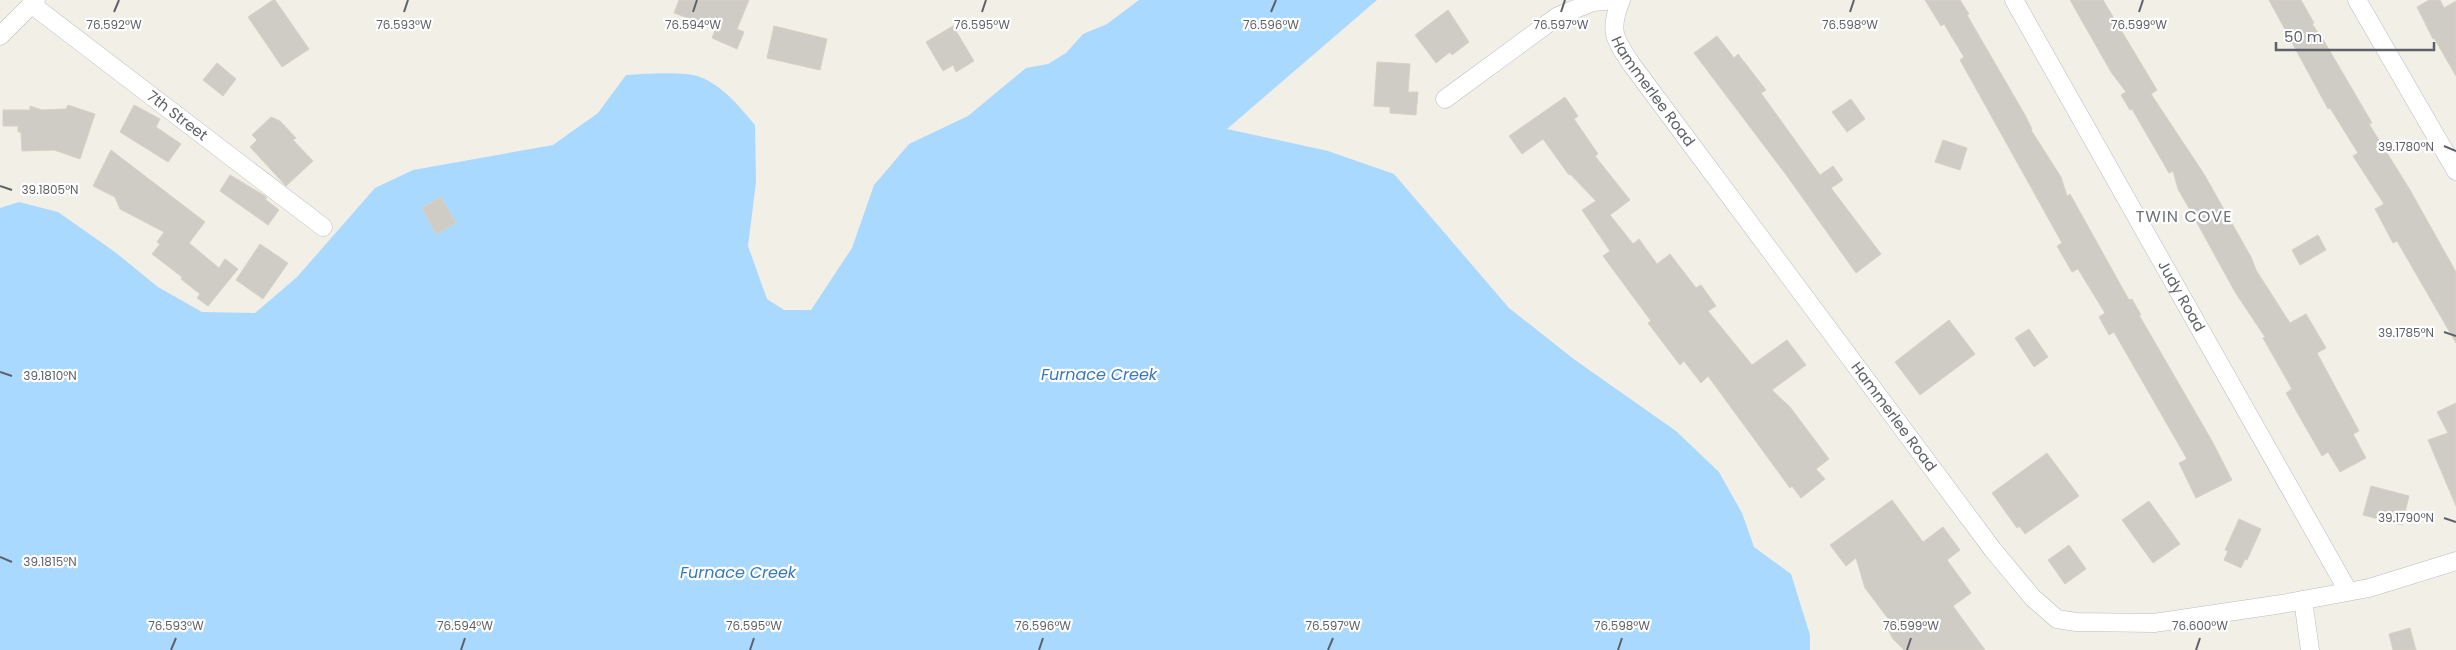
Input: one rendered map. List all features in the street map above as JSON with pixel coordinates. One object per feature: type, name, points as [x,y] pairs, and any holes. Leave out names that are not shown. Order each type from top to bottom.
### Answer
[{"type":"street","points":[[1445,99],[1558,16],[1593,2],[1614,0]]},
{"type":"street","name":"Hammerlee Road","points":[[1621,0],[1615,14],[1615,40],[1619,46],[1993,550],[2033,598],[2057,619],[2076,622],[2163,622],[2369,588],[2456,561]]},
{"type":"street","name":"Judy Road","points":[[2014,0],[2348,591]]},
{"type":"street","points":[[2357,0],[2456,171]]},
{"type":"street","points":[[0,36],[33,2]]},
{"type":"street","name":"7th Street","points":[[33,2],[323,227]]},
{"type":"street","points":[[2303,600],[2310,650]]},
{"type":"water","name":"Furnace Creek","points":[[1139,0],[1377,0],[1227,129],[1328,151],[1394,174],[1509,308],[1575,360],[1676,431],[1719,472],[1742,513],[1754,547],[1791,574],[1810,635],[1810,650],[0,650],[0,208],[19,202],[58,212],[115,252],[158,287],[202,312],[255,313],[297,277],[375,188],[413,170],[553,145],[598,113],[626,75],[664,73],[693,75],[708,81],[730,97],[755,125],[756,182],[748,246],[767,299],[784,310],[811,310],[852,248],[874,185],[909,144],[968,116],[1026,68],[1048,64],[1066,53],[1083,34],[1107,24]]},
{"type":"building","points":[[275,0],[309,49],[282,67],[248,17]]},
{"type":"building","points":[[679,0],[749,0],[737,29],[744,32],[737,49],[712,38],[716,28],[674,13]]},
{"type":"building","points":[[1925,0],[1960,0],[1969,14],[1967,15],[2025,115],[2031,130],[2061,177],[2067,196],[2070,194],[2129,300],[2132,299],[2141,315],[2139,315],[2212,441],[2232,480],[2196,498],[2179,463],[2187,459],[2114,332],[2109,335],[2099,317],[2105,313],[2078,269],[2072,272],[2057,246],[2062,243],[1960,60],[1964,57],[1944,24],[1941,26]]},
{"type":"building","points":[[2070,0],[2103,0],[2157,90],[2151,94],[2204,174],[2251,257],[2256,270],[2290,323],[2306,314],[2326,348],[2317,353],[2359,431],[2353,434],[2366,458],[2340,472],[2328,452],[2322,456],[2286,393],[2292,389],[2263,338],[2265,337],[2235,292],[2178,189],[2173,171],[2169,173],[2132,109],[2130,110],[2121,95],[2126,92],[2111,72]]},
{"type":"building","points":[[2269,0],[2301,0],[2314,23],[2312,24],[2372,123],[2369,124],[2410,190],[2456,272],[2456,343],[2397,241],[2393,243],[2375,209],[2384,204],[2353,156],[2358,153],[2330,108],[2328,109]]},
{"type":"building","points":[[2429,0],[2440,0],[2444,8],[2456,1],[2456,76],[2433,39],[2417,7]]},
{"type":"building","points":[[1448,10],[1469,42],[1452,55],[1450,52],[1436,63],[1415,35]]},
{"type":"building","points":[[774,26],[827,39],[820,70],[767,58]]},
{"type":"building","points":[[953,26],[974,61],[956,72],[953,65],[943,71],[926,42]]},
{"type":"building","points":[[1717,36],[1734,58],[1738,54],[1766,90],[1761,93],[1820,175],[1833,166],[1843,180],[1831,188],[1881,254],[1856,273],[1787,176],[1694,53]]},
{"type":"building","points":[[1377,62],[1410,64],[1408,92],[1418,92],[1416,115],[1390,113],[1390,107],[1374,106]]},
{"type":"building","points":[[217,63],[236,79],[223,96],[203,80]]},
{"type":"building","points":[[1565,97],[1578,116],[1574,119],[1598,154],[1595,156],[1630,200],[1610,215],[1633,244],[1639,239],[1657,264],[1670,254],[1696,288],[1701,285],[1716,306],[1708,311],[1752,365],[1787,340],[1806,365],[1772,390],[1790,407],[1829,459],[1816,469],[1825,479],[1801,498],[1792,486],[1790,488],[1708,376],[1701,383],[1684,361],[1680,365],[1648,323],[1651,321],[1603,256],[1610,251],[1582,210],[1596,201],[1569,175],[1543,139],[1522,154],[1509,136]]},
{"type":"building","points":[[1851,99],[1865,119],[1847,132],[1832,112]]},
{"type":"building","points":[[68,105],[95,114],[80,159],[54,150],[22,151],[21,132],[18,132],[18,126],[3,126],[3,110],[30,110],[30,106],[42,110],[66,109]]},
{"type":"building","points":[[134,105],[160,119],[156,127],[181,144],[168,162],[120,132]]},
{"type":"building","points":[[271,117],[280,121],[296,138],[293,140],[313,161],[286,186],[250,147],[257,140],[252,135]]},
{"type":"building","points":[[1943,140],[1967,148],[1960,170],[1935,162]]},
{"type":"building","points":[[111,150],[205,222],[189,243],[219,268],[225,259],[238,269],[208,306],[197,298],[200,294],[181,279],[182,277],[152,254],[160,244],[157,242],[164,232],[120,209],[115,197],[93,186]]},
{"type":"building","points":[[230,175],[265,196],[267,198],[265,199],[279,210],[268,225],[220,191]]},
{"type":"building","points":[[441,197],[456,223],[436,234],[422,208]]},
{"type":"building","points":[[2318,235],[2326,250],[2300,265],[2292,250]]},
{"type":"building","points":[[260,244],[288,263],[263,299],[236,280]]},
{"type":"building","points":[[1949,320],[1975,354],[1920,395],[1895,362]]},
{"type":"building","points":[[2029,329],[2048,357],[2034,367],[2015,338]]},
{"type":"building","points":[[2456,403],[2456,506],[2428,440],[2448,433],[2437,412]]},
{"type":"building","points":[[2047,453],[2079,496],[2025,534],[2019,526],[2017,528],[1992,493]]},
{"type":"building","points":[[2371,486],[2409,496],[2402,525],[2363,515]]},
{"type":"building","points":[[1892,500],[1923,542],[1943,527],[1960,550],[1947,560],[1971,593],[1953,606],[1985,650],[1904,650],[1893,639],[1886,625],[1890,621],[1865,588],[1856,558],[1846,566],[1830,545]]},
{"type":"building","points":[[2149,501],[2180,544],[2153,563],[2122,520]]},
{"type":"building","points":[[2239,519],[2261,529],[2247,560],[2245,559],[2241,568],[2224,560],[2228,551],[2225,550]]},
{"type":"building","points":[[2069,545],[2086,569],[2065,584],[2048,560]]},
{"type":"building","points":[[2410,628],[2416,650],[2393,650],[2389,634]]},
{"type":"district","name":"TWIN COVE","points":[[2184,216]]}]
